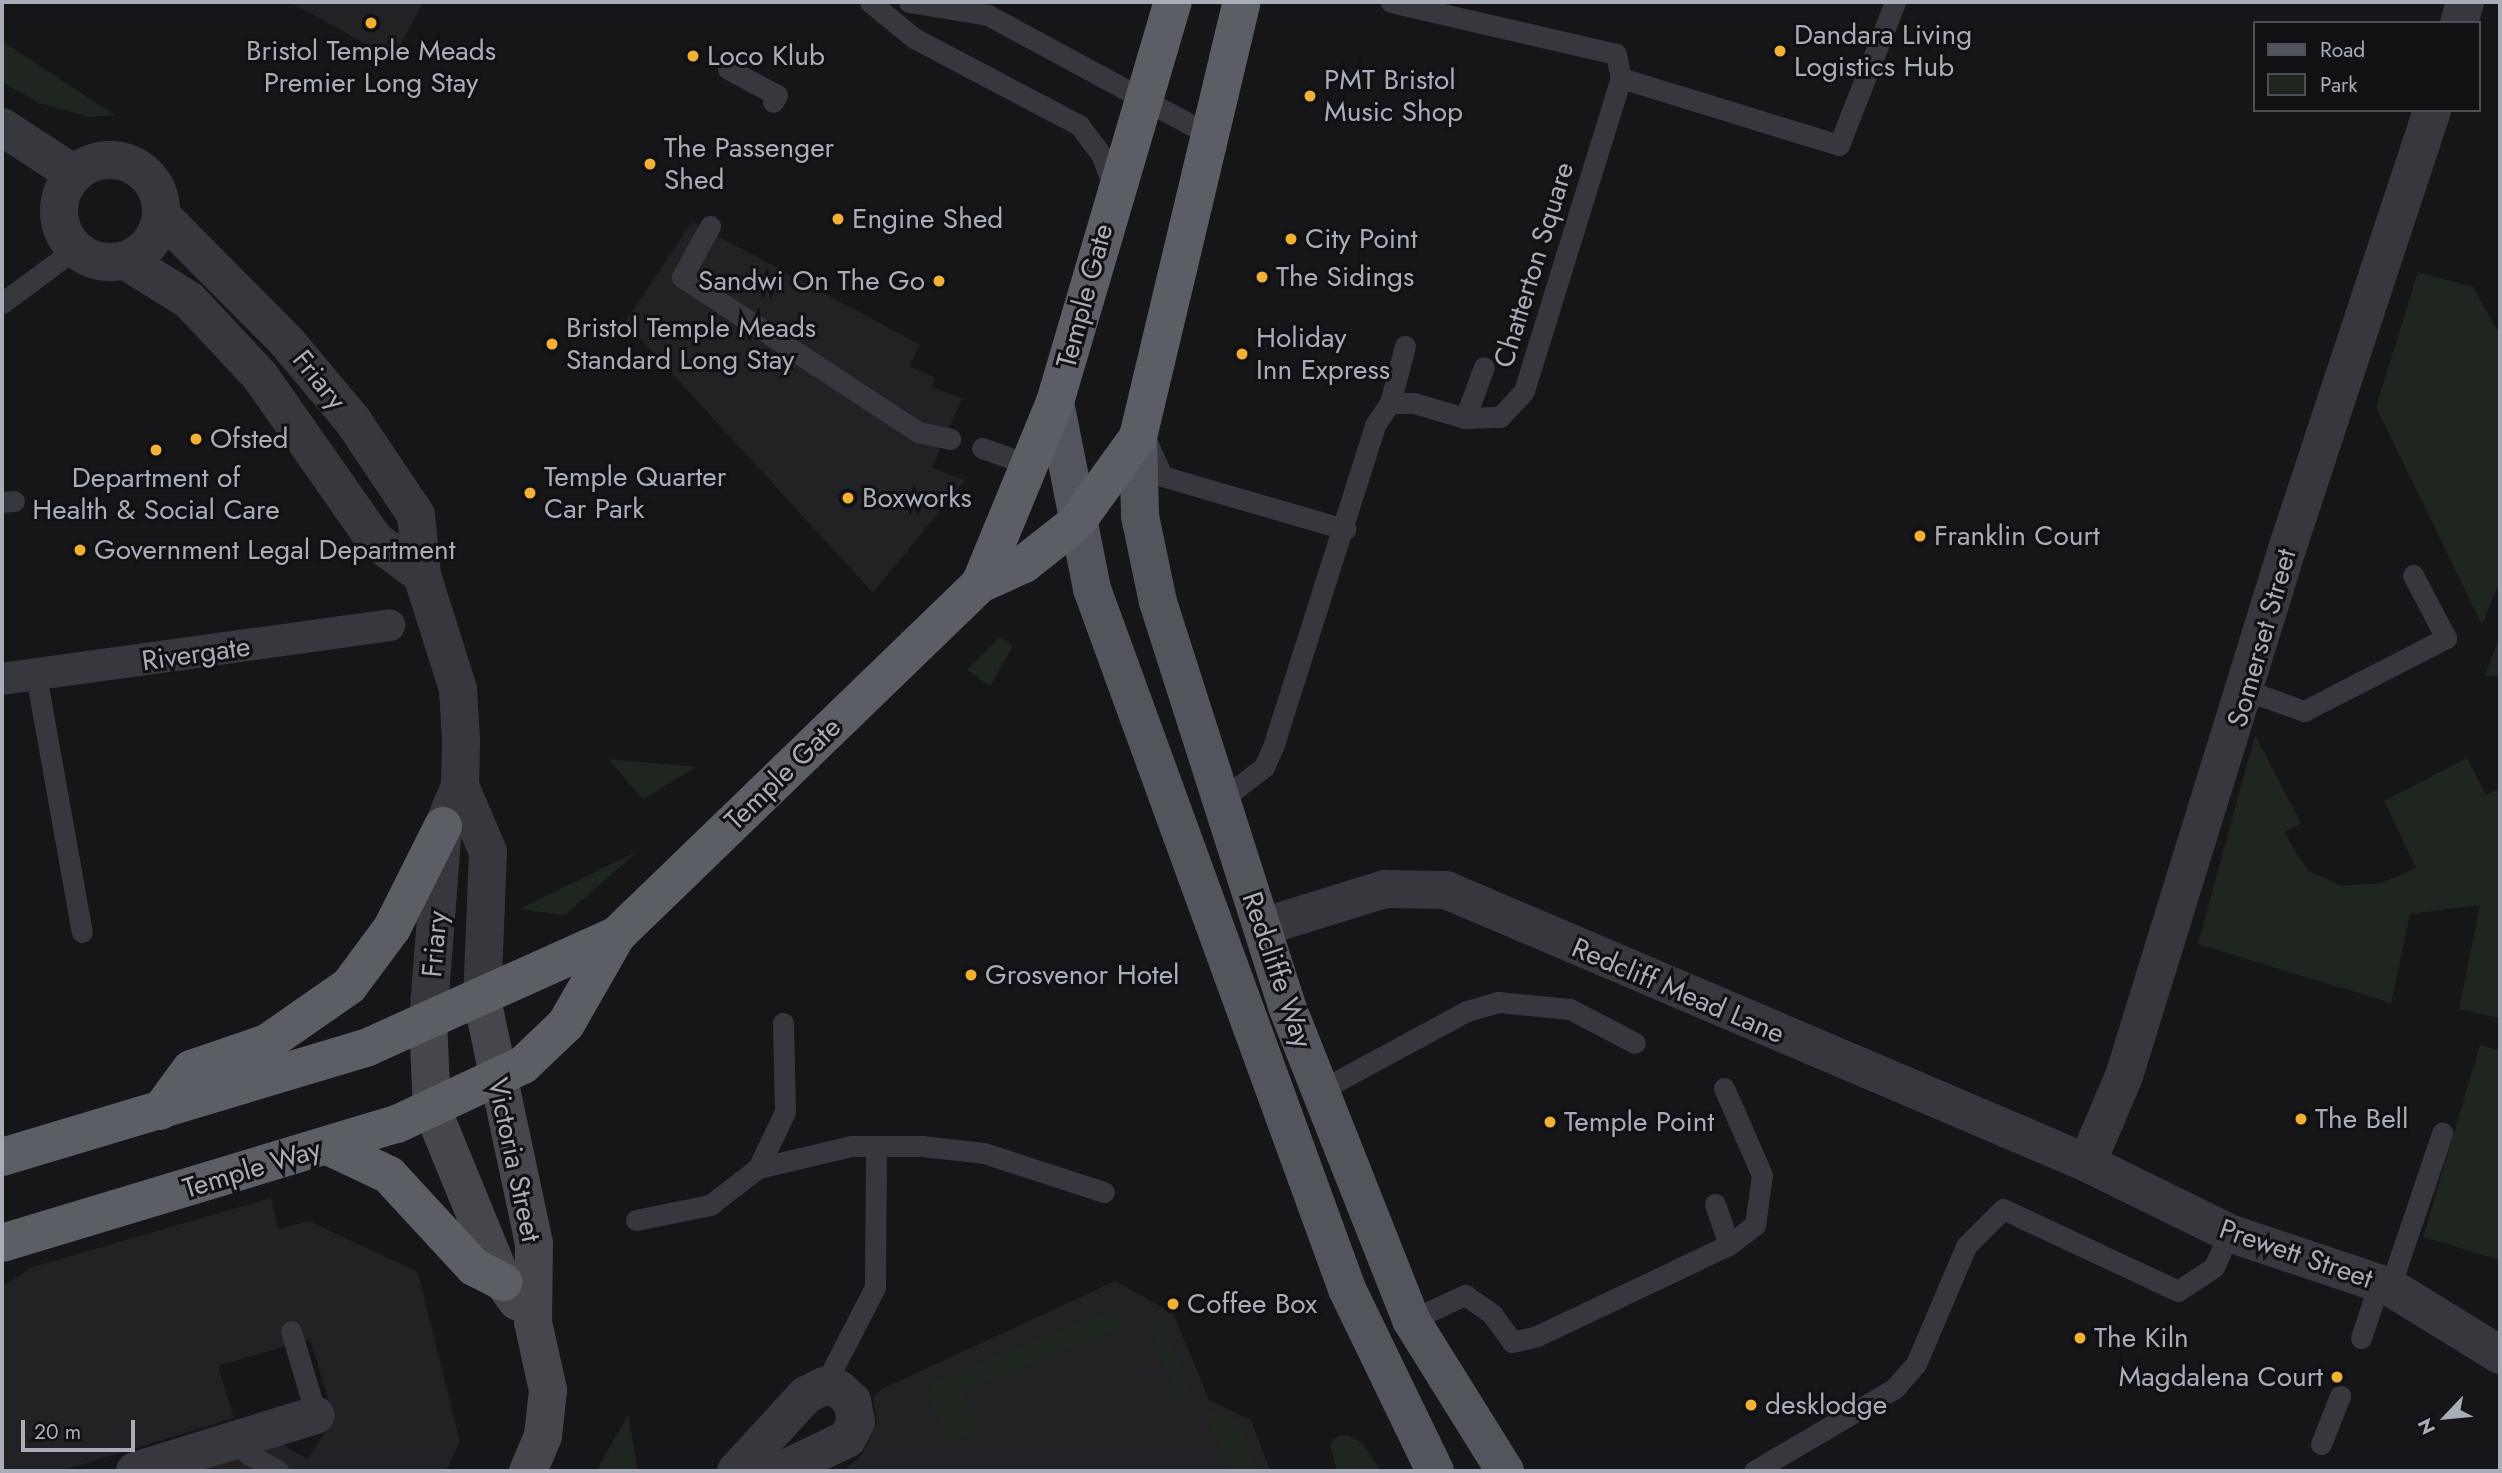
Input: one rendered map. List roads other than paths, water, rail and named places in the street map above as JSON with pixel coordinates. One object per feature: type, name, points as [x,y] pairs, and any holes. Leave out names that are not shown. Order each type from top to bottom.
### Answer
[{"type":"highway","name":"Temple Gate","points":[[979,584],[1055,402],[1115,190],[1173,2]]},
{"type":"highway","points":[[1138,431],[1242,2]]},
{"type":"highway","name":"Temple Gate","points":[[497,1078],[539,1052],[566,1024],[617,936],[979,584],[1024,564],[1076,523],[1138,431]]},
{"type":"highway","points":[[160,1111],[191,1069],[267,1043],[349,986],[392,928],[443,826]]},
{"type":"highway","name":"Temple Gate","points":[[482,999],[544,964],[617,936]]},
{"type":"highway","points":[[2,1157],[368,1046],[482,999]]},
{"type":"highway","name":"Temple Way","points":[[2,1243],[328,1146],[432,1109],[497,1078]]},
{"type":"highway","points":[[328,1146],[389,1175],[474,1267],[503,1282]]},
{"type":"main road","name":"Redcliffe Way","points":[[1055,402],[1076,523],[1092,589],[1253,1033],[1369,1342],[1435,1471]]},
{"type":"main road","name":"Redcliffe Way","points":[[1138,431],[1140,516],[1158,602],[1262,927],[1319,1091],[1412,1320],[1505,1471]]},
{"type":"main road","name":"Victoria Street","points":[[482,999],[534,1243],[533,1322],[548,1390],[543,1436],[528,1471]]},
{"type":"main road","name":"Victoria Street","points":[[428,1021],[432,1109],[503,1282],[533,1322]]},
{"type":"street","points":[[2460,21],[2465,2]]},
{"type":"street","name":"Somerset Street","points":[[2087,1163],[2124,1076],[2248,691],[2287,549],[2431,112]]},
{"type":"street","points":[[2,127],[74,174]]},
{"type":"street","points":[[75,248],[59,213],[74,174],[103,160],[128,163],[155,185],[162,216],[147,248],[126,261]]},
{"type":"street","name":"Friary","points":[[162,216],[255,304],[353,421],[416,515],[422,575],[458,689],[460,786],[488,852],[482,999]]},
{"type":"street","name":"Friary","points":[[75,248],[108,263],[126,261],[189,300],[267,386],[375,540],[422,575]]},
{"type":"street","name":"Rivergate","points":[[2,679],[389,625]]},
{"type":"street","name":"Friary","points":[[428,1021],[443,826],[460,786]]},
{"type":"street","name":"Redcliff Mead Lane","points":[[1262,927],[1385,889],[1446,890],[2087,1163]]},
{"type":"street","name":"Prewett Street","points":[[2087,1163],[2228,1233],[2385,1285],[2500,1355]]},
{"type":"street","points":[[736,1471],[806,1395],[824,1386],[852,1401],[852,1430],[830,1451],[780,1471]]},
{"type":"street","points":[[135,1471],[316,1415]]},
{"type":"lane","points":[[870,2],[914,38],[1079,125],[1101,154],[1115,190]]},
{"type":"lane","points":[[909,2],[988,15],[1208,134]]},
{"type":"lane","points":[[1391,2],[1616,54],[1621,78],[1839,145],[1895,2]]},
{"type":"lane","points":[[728,69],[777,95],[773,102]]},
{"type":"lane","name":"Chatterton Square","points":[[1390,403],[1414,403],[1465,418],[1500,417],[1524,391],[1621,78]]},
{"type":"lane","points":[[710,226],[682,277],[918,432],[950,439]]},
{"type":"lane","points":[[2,303],[75,248]]},
{"type":"lane","points":[[1222,800],[1264,767],[1345,529],[1375,425],[1390,403],[1405,346]]},
{"type":"lane","points":[[1465,418],[1484,367]]},
{"type":"lane","points":[[1138,431],[1162,476],[1345,529]]},
{"type":"lane","points":[[982,448],[1027,464]]},
{"type":"lane","points":[[2248,691],[2304,711],[2446,638],[2413,575]]},
{"type":"lane","points":[[36,675],[82,932]]},
{"type":"lane","points":[[1319,1091],[1467,1011],[1498,1002],[1570,1009],[1635,1042]]},
{"type":"lane","points":[[758,1168],[785,1112],[783,1023]]},
{"type":"lane","points":[[1412,1320],[1465,1296],[1492,1314],[1512,1342],[1538,1336],[1729,1245],[1755,1225],[1762,1175],[1724,1088]]},
{"type":"lane","points":[[2361,1338],[2385,1285],[2442,1133]]},
{"type":"lane","points":[[824,1386],[875,1287],[876,1146]]},
{"type":"lane","points":[[636,1220],[710,1205],[758,1168],[795,1156],[876,1146],[984,1153],[1104,1192]]},
{"type":"lane","points":[[1716,1204],[1729,1245]]},
{"type":"lane","points":[[1754,1471],[1776,1466],[1901,1381],[1916,1364],[1966,1246],[2003,1209],[2178,1291],[2214,1267],[2228,1233]]},
{"type":"lane","points":[[291,1331],[316,1415]]},
{"type":"lane","points":[[2321,1444],[2340,1396]]},
{"type":"lane","points":[[243,1438],[248,1454],[279,1471]]},
{"type":"place","name":"Bristol Temple Meads Premier Long Stay","points":[[371,23]]},
{"type":"place","name":"Dandara Living Logistics Hub","points":[[1780,51]]},
{"type":"place","name":"Loco Klub","points":[[693,56]]},
{"type":"place","name":"PMT Bristol Music Shop","points":[[1310,96]]},
{"type":"place","name":"The Passenger Shed","points":[[650,164]]},
{"type":"place","name":"Engine Shed","points":[[838,219]]},
{"type":"place","name":"City Point","points":[[1291,239]]},
{"type":"place","name":"The Sidings","points":[[1262,277]]},
{"type":"place","name":"Sandwi On The Go","points":[[939,281]]},
{"type":"place","name":"Bristol Temple Meads Standard Long Stay","points":[[552,344]]},
{"type":"place","name":"Holiday Inn Express","points":[[1242,354]]},
{"type":"place","name":"Ofsted","points":[[196,439]]},
{"type":"place","name":"Department of Health & Social Care","points":[[156,450]]},
{"type":"place","name":"Temple Quarter Car Park","points":[[530,493]]},
{"type":"place","name":"Boxworks","points":[[848,498]]},
{"type":"place","name":"Franklin Court","points":[[1920,536]]},
{"type":"place","name":"Government Legal Department","points":[[80,550]]},
{"type":"place","name":"Grosvenor Hotel","points":[[971,975]]},
{"type":"place","name":"The Bell","points":[[2301,1119]]},
{"type":"place","name":"Temple Point","points":[[1550,1122]]},
{"type":"place","name":"Coffee Box","points":[[1173,1304]]},
{"type":"place","name":"The Kiln","points":[[2080,1338]]},
{"type":"place","name":"Magdalena Court","points":[[2337,1377]]},
{"type":"place","name":"desklodge","points":[[1751,1405]]}]
